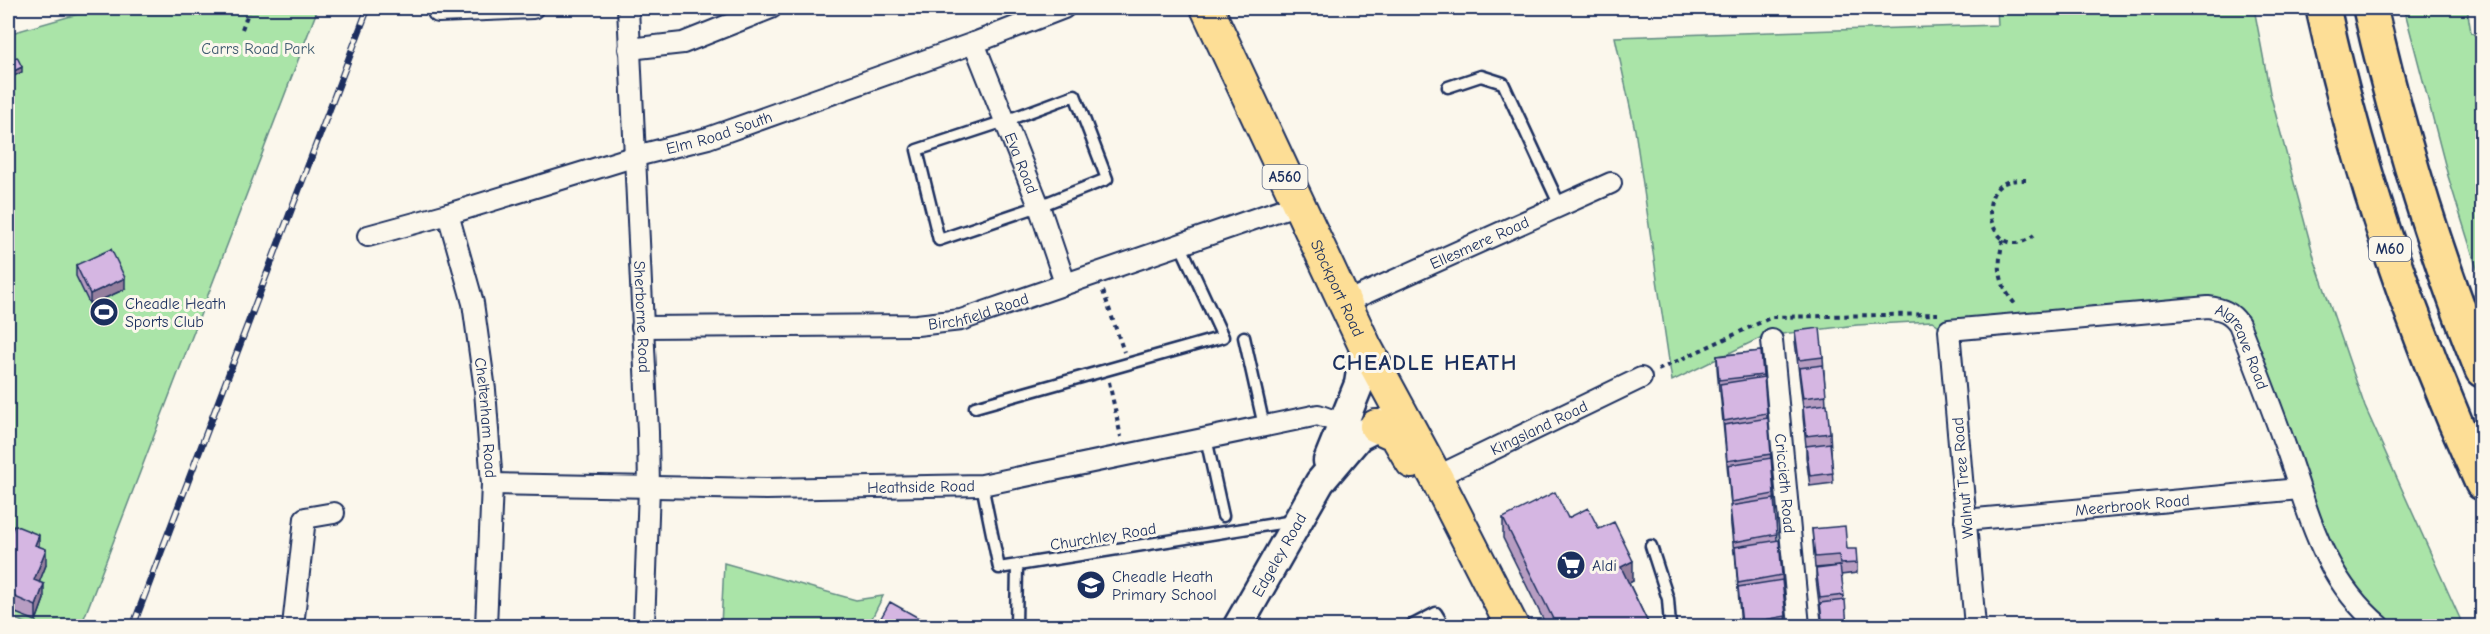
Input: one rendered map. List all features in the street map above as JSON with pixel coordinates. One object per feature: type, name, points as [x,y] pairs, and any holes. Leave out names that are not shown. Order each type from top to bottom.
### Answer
[{"type":"highway","name":"M60","points":[[2324,8],[2337,70],[2388,243],[2421,336],[2482,483]]},
{"type":"highway","name":"M60","points":[[2370,8],[2385,76],[2423,204],[2482,370]]},
{"type":"main road","name":"Stockport Road","points":[[1215,9],[1298,204],[1346,302],[1389,410]]},
{"type":"main road","name":"Edgeley Road","points":[[1320,482],[1335,419],[1359,384],[1365,346]]},
{"type":"main road","name":"Edgeley Road","points":[[1238,627],[1320,482],[1359,436],[1389,410]]},
{"type":"main road","points":[[1335,419],[1389,410]]},
{"type":"main road","name":"A560","points":[[1389,410],[1396,435],[1417,471],[1436,477]]},
{"type":"main road","points":[[1436,477],[1512,627]]},
{"type":"street","points":[[438,12],[533,8]]},
{"type":"street","name":"Sherborne Road","points":[[628,8],[649,488],[644,627]]},
{"type":"street","points":[[629,50],[683,43],[771,8]]},
{"type":"street","name":"Elm Road South","points":[[368,236],[448,214],[636,156],[708,138],[974,43],[1064,8]]},
{"type":"street","name":"Eva Road","points":[[974,43],[1039,206],[1065,283]]},
{"type":"street","name":"Ellesmere Road","points":[[1346,302],[1611,183]]},
{"type":"street","name":"Birchfield Road","points":[[642,327],[917,325],[960,320],[1298,204]]},
{"type":"street","name":"Cheltenham Road","points":[[448,214],[473,303],[485,390],[492,484],[486,627]]},
{"type":"street","name":"Algreave Road","points":[[1949,330],[2029,321],[2208,307],[2221,309],[2233,315],[2239,324],[2260,378],[2299,489],[2330,567],[2365,614],[2380,627]]},
{"type":"street","name":"Walnut Tree Road","points":[[1949,330],[1976,627]]},
{"type":"street","name":"Criccieth Road","points":[[1772,340],[1799,627]]},
{"type":"street","name":"Kingsland Road","points":[[1436,477],[1641,378]]},
{"type":"street","name":"Heathside Road","points":[[492,484],[766,489],[982,485],[1264,426],[1335,419]]},
{"type":"street","name":"Meerbrook Road","points":[[1965,520],[2299,489]]},
{"type":"street","points":[[293,627],[305,518],[334,513]]},
{"type":"lane","points":[[1448,87],[1481,76],[1503,83],[1560,206]]},
{"type":"lane","points":[[1075,95],[1107,179],[1039,206],[939,240],[917,150],[1075,95]]},
{"type":"lane","points":[[975,407],[1223,337],[1180,244]]},
{"type":"lane","points":[[1244,337],[1264,426]]},
{"type":"lane","points":[[1206,438],[1223,516]]},
{"type":"lane","points":[[982,485],[999,568],[1017,565],[1016,627]]},
{"type":"lane","name":"Churchley Road","points":[[1017,565],[1297,520]]},
{"type":"lane","points":[[1651,546],[1668,599],[1670,627]]},
{"type":"lane","points":[[1411,627],[1436,613],[1444,627]]},
{"type":"path","points":[[242,29],[250,8]]},
{"type":"path","points":[[2026,180],[2006,182],[1995,191],[1990,215],[1994,229],[2003,240],[2013,243],[2026,242],[2034,235]]},
{"type":"path","points":[[2003,240],[1998,266],[2002,282],[2007,294],[2023,309],[2029,321]]},
{"type":"path","points":[[1096,272],[1128,364]]},
{"type":"path","points":[[1641,378],[1772,317],[1940,314],[1949,330]]},
{"type":"path","points":[[1107,370],[1124,454]]},
{"type":"green space","name":"Cheadle Heath Sports Club","points":[[99,8],[318,8],[81,626],[33,626],[8,616],[8,34]]},
{"type":"green space","points":[[1997,8],[2254,8],[2270,93],[2315,261],[2365,407],[2462,623],[2455,626],[2423,628],[2394,626],[2379,616],[2339,567],[2334,560],[2240,314],[1945,330],[1932,321],[1857,325],[1764,336],[1672,381],[1635,130],[1615,37],[1998,25]]},
{"type":"green space","points":[[2404,8],[2467,8],[2471,32],[2482,41],[2482,285],[2448,176]]},
{"type":"green space","points":[[724,563],[856,600],[883,596],[868,626],[721,626]]},
{"type":"building","points":[[17,57],[22,67],[8,74],[8,61]]},
{"type":"building","points":[[111,249],[125,278],[90,294],[76,265]]},
{"type":"building","points":[[1820,328],[1823,357],[1799,360],[1795,331]]},
{"type":"building","points":[[1761,351],[1763,375],[1719,380],[1717,356]]},
{"type":"building","points":[[1823,365],[1826,395],[1803,398],[1799,368]]},
{"type":"building","points":[[1764,377],[1767,413],[1724,421],[1720,384]]},
{"type":"building","points":[[1827,404],[1830,433],[1806,436],[1803,407]]},
{"type":"building","points":[[1768,418],[1771,454],[1727,461],[1724,425]]},
{"type":"building","points":[[1830,443],[1833,473],[1810,476],[1806,446]]},
{"type":"building","points":[[1771,458],[1774,494],[1731,502],[1728,465]]},
{"type":"building","name":"Aldi","points":[[1555,492],[1568,518],[1588,508],[1599,529],[1614,522],[1633,561],[1621,567],[1650,627],[1554,627],[1556,625],[1503,518]]},
{"type":"building","points":[[1774,499],[1777,534],[1734,542],[1730,506]]},
{"type":"building","points":[[14,525],[39,535],[35,545],[46,549],[34,580],[44,584],[36,606],[8,594],[8,541]]},
{"type":"building","points":[[1845,526],[1847,549],[1856,549],[1857,563],[1840,564],[1839,555],[1815,557],[1812,529]]},
{"type":"building","points":[[1779,540],[1782,575],[1738,583],[1735,547]]},
{"type":"building","points":[[1840,566],[1844,595],[1820,598],[1816,569]]},
{"type":"building","points":[[1782,580],[1786,616],[1742,624],[1738,587]]},
{"type":"building","points":[[1845,600],[1847,627],[1823,627],[1820,603]]},
{"type":"building","points":[[890,602],[935,627],[869,627],[873,620],[878,623]]},
{"type":"building","points":[[1786,621],[1786,627],[1749,627]]},
{"type":"building","points":[[938,622],[946,627],[935,627]]},
{"type":"railway","points":[[133,626],[368,8]]},
{"type":"place","name":"Cheadle Heath Sports Club","points":[[104,312]]},
{"type":"place","name":"Aldi","points":[[1571,565]]},
{"type":"place","name":"Cheadle Heath Primary School","points":[[1091,585]]},
{"type":"district","name":"CHEADLE HEATH","points":[[1425,362]]},
{"type":"park label","name":"Carrs Road Park","points":[[258,48]]}]
